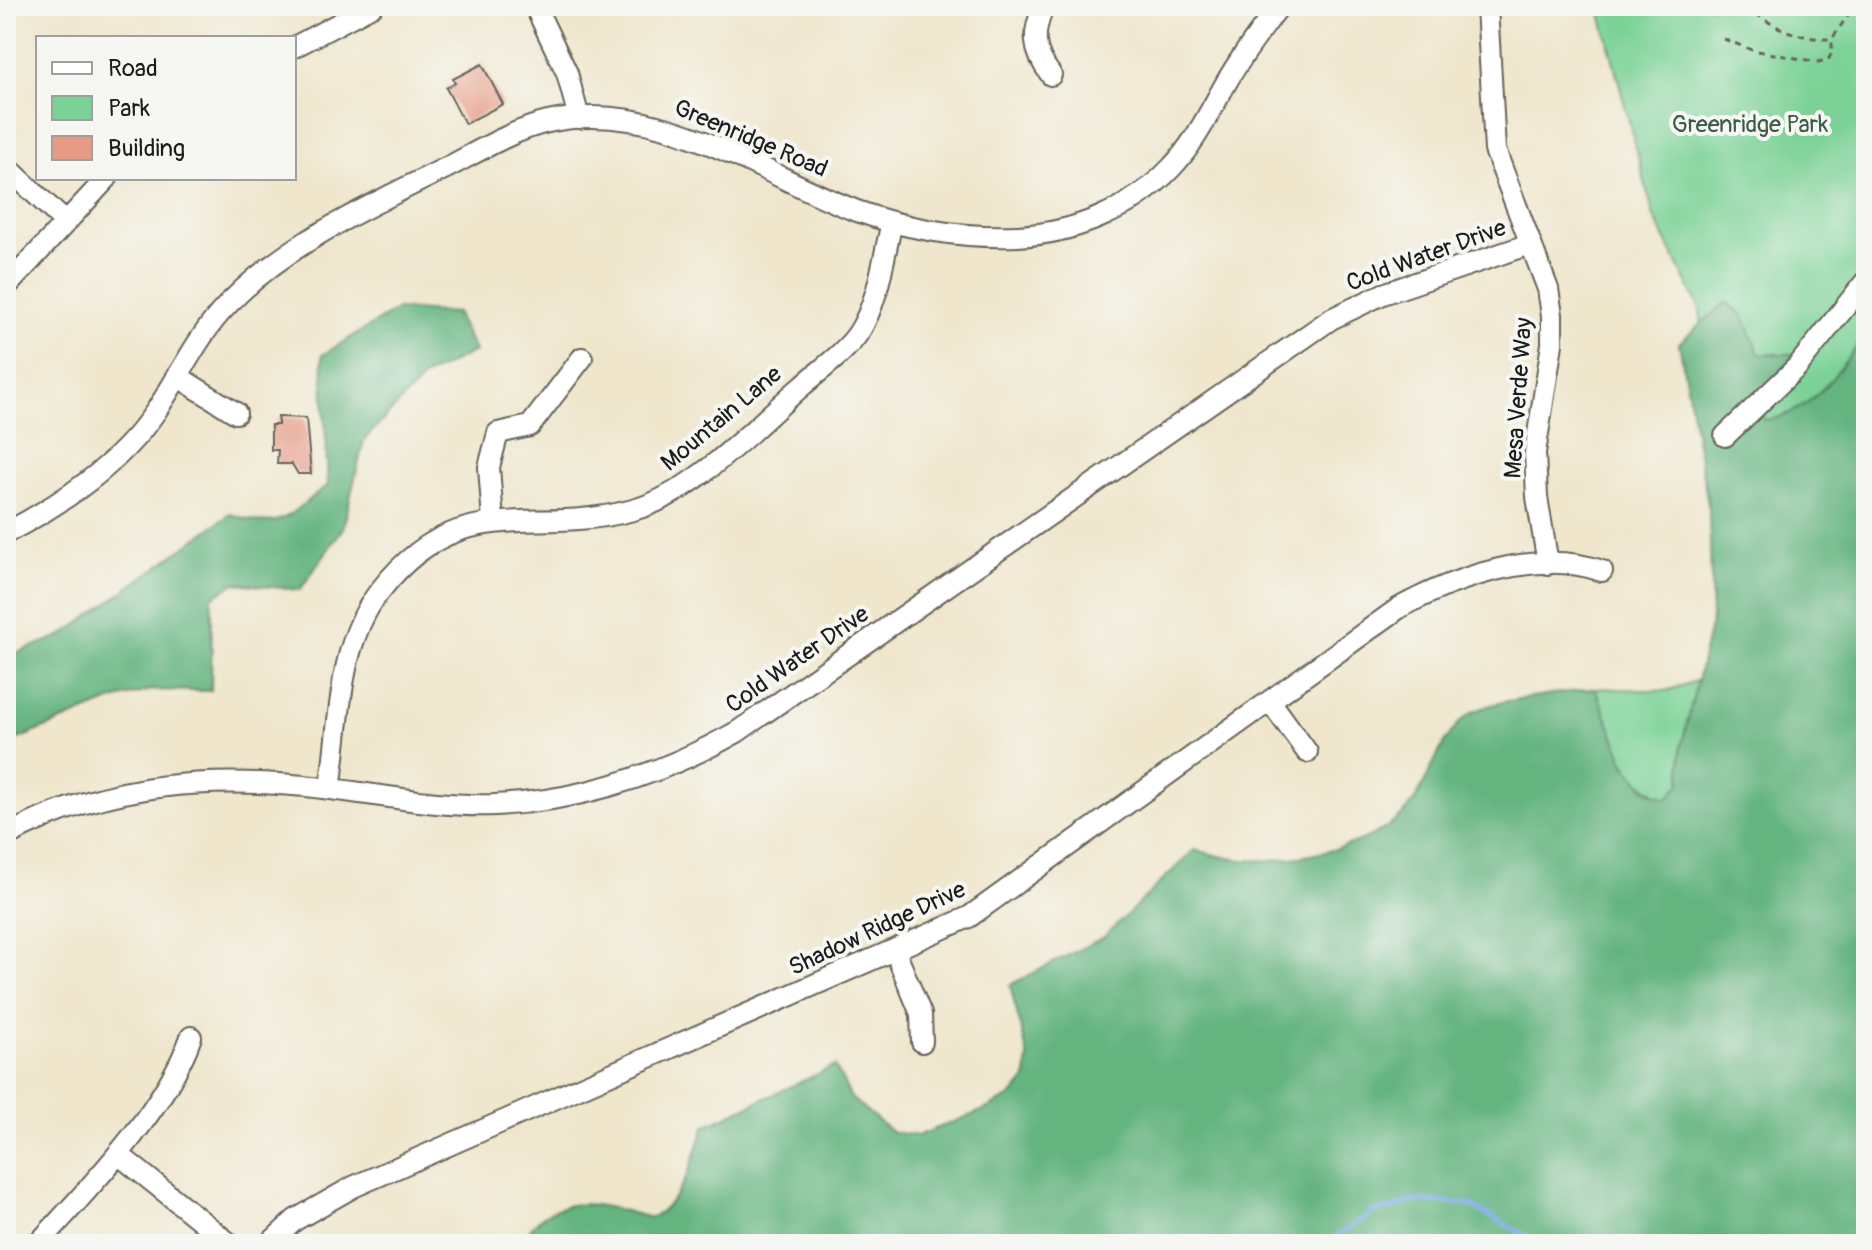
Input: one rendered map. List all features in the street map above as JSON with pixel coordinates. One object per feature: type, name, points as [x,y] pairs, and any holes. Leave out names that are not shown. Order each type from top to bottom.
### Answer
[{"type":"street","points":[[296,46],[372,6]]},
{"type":"street","points":[[535,6],[567,73],[579,118]]},
{"type":"street","points":[[1044,6],[1034,28],[1035,43],[1039,59],[1051,75]]},
{"type":"street","name":"Greenridge Road","points":[[6,533],[78,489],[117,456],[156,411],[219,314],[293,250],[517,132],[579,118],[609,117],[664,127],[829,199],[892,222],[962,234],[1041,235],[1079,226],[1143,193],[1186,150],[1227,80],[1279,6]]},
{"type":"street","name":"Mesa Verde Way","points":[[1487,6],[1495,150],[1548,289],[1552,315],[1552,344],[1535,453],[1537,497],[1548,564]]},
{"type":"street","points":[[6,166],[65,222]]},
{"type":"street","points":[[6,287],[105,180]]},
{"type":"street","name":"Mountain Lane","points":[[330,789],[341,698],[356,633],[365,613],[399,569],[422,549],[449,535],[493,521],[609,515],[661,500],[689,483],[858,333],[882,270],[892,222]]},
{"type":"street","name":"Cold Water Drive","points":[[6,836],[98,797],[179,782],[260,781],[450,804],[533,802],[581,794],[678,763],[737,732],[1331,319],[1383,294],[1530,244]]},
{"type":"street","points":[[1725,436],[1797,367],[1866,281]]},
{"type":"street","points":[[493,521],[489,467],[498,433],[530,426],[582,358]]},
{"type":"street","points":[[177,376],[236,413]]},
{"type":"street","name":"Shadow Ridge Drive","points":[[269,1244],[295,1220],[353,1187],[969,917],[1012,890],[1399,608],[1439,586],[1481,573],[1548,564],[1580,563],[1602,571]]},
{"type":"street","points":[[1270,701],[1307,752]]},
{"type":"street","points":[[895,951],[921,1014],[922,1042]]},
{"type":"street","points":[[38,1244],[118,1154],[182,1062],[191,1037]]},
{"type":"street","points":[[118,1154],[230,1244]]},
{"type":"path","points":[[1747,6],[1765,21],[1803,37],[1832,39]]},
{"type":"path","points":[[1724,39],[1752,50],[1818,62],[1828,60],[1832,53],[1832,39],[1854,6]]},
{"type":"green space","name":"Greenridge Park","points":[[1599,6],[1866,6],[1866,366],[1787,450],[1705,361],[1700,309],[1654,217]]},
{"type":"green space","points":[[1863,286],[1866,287],[1866,333],[1861,308]]},
{"type":"green space","points":[[1726,302],[1743,315],[1759,354],[1793,354],[1786,375],[1766,394],[1764,420],[1781,417],[1810,400],[1835,375],[1866,333],[1866,1244],[1432,1244],[1397,1241],[1389,1244],[520,1244],[533,1226],[562,1207],[595,1205],[652,1218],[680,1189],[705,1126],[835,1066],[851,1098],[892,1132],[917,1136],[982,1111],[1013,1095],[1026,1079],[1028,1056],[1010,985],[1104,937],[1194,850],[1242,860],[1286,859],[1336,849],[1382,830],[1400,817],[1414,801],[1438,754],[1460,722],[1481,709],[1511,700],[1595,688],[1625,764],[1647,791],[1668,798],[1681,783],[1681,748],[1712,618],[1709,509],[1679,343]]},
{"type":"green space","points":[[398,309],[456,313],[475,351],[425,376],[364,440],[343,528],[300,590],[235,583],[212,597],[211,691],[152,690],[113,700],[6,744],[6,657],[63,635],[230,514],[262,522],[274,521],[293,513],[328,485],[322,355]]},
{"type":"green space","points":[[1699,680],[1681,748],[1681,783],[1668,798],[1652,791],[1628,769],[1612,738],[1595,688],[1666,691]]},
{"type":"building","points":[[482,64],[503,104],[465,124],[446,88],[455,83],[453,79]]},
{"type":"building","points":[[278,417],[306,418],[311,474],[298,474],[292,464],[277,464],[278,450],[271,450],[271,425],[278,425]]},
{"type":"waterway","points":[[1325,1244],[1372,1213],[1418,1201],[1468,1204],[1541,1244]]}]
